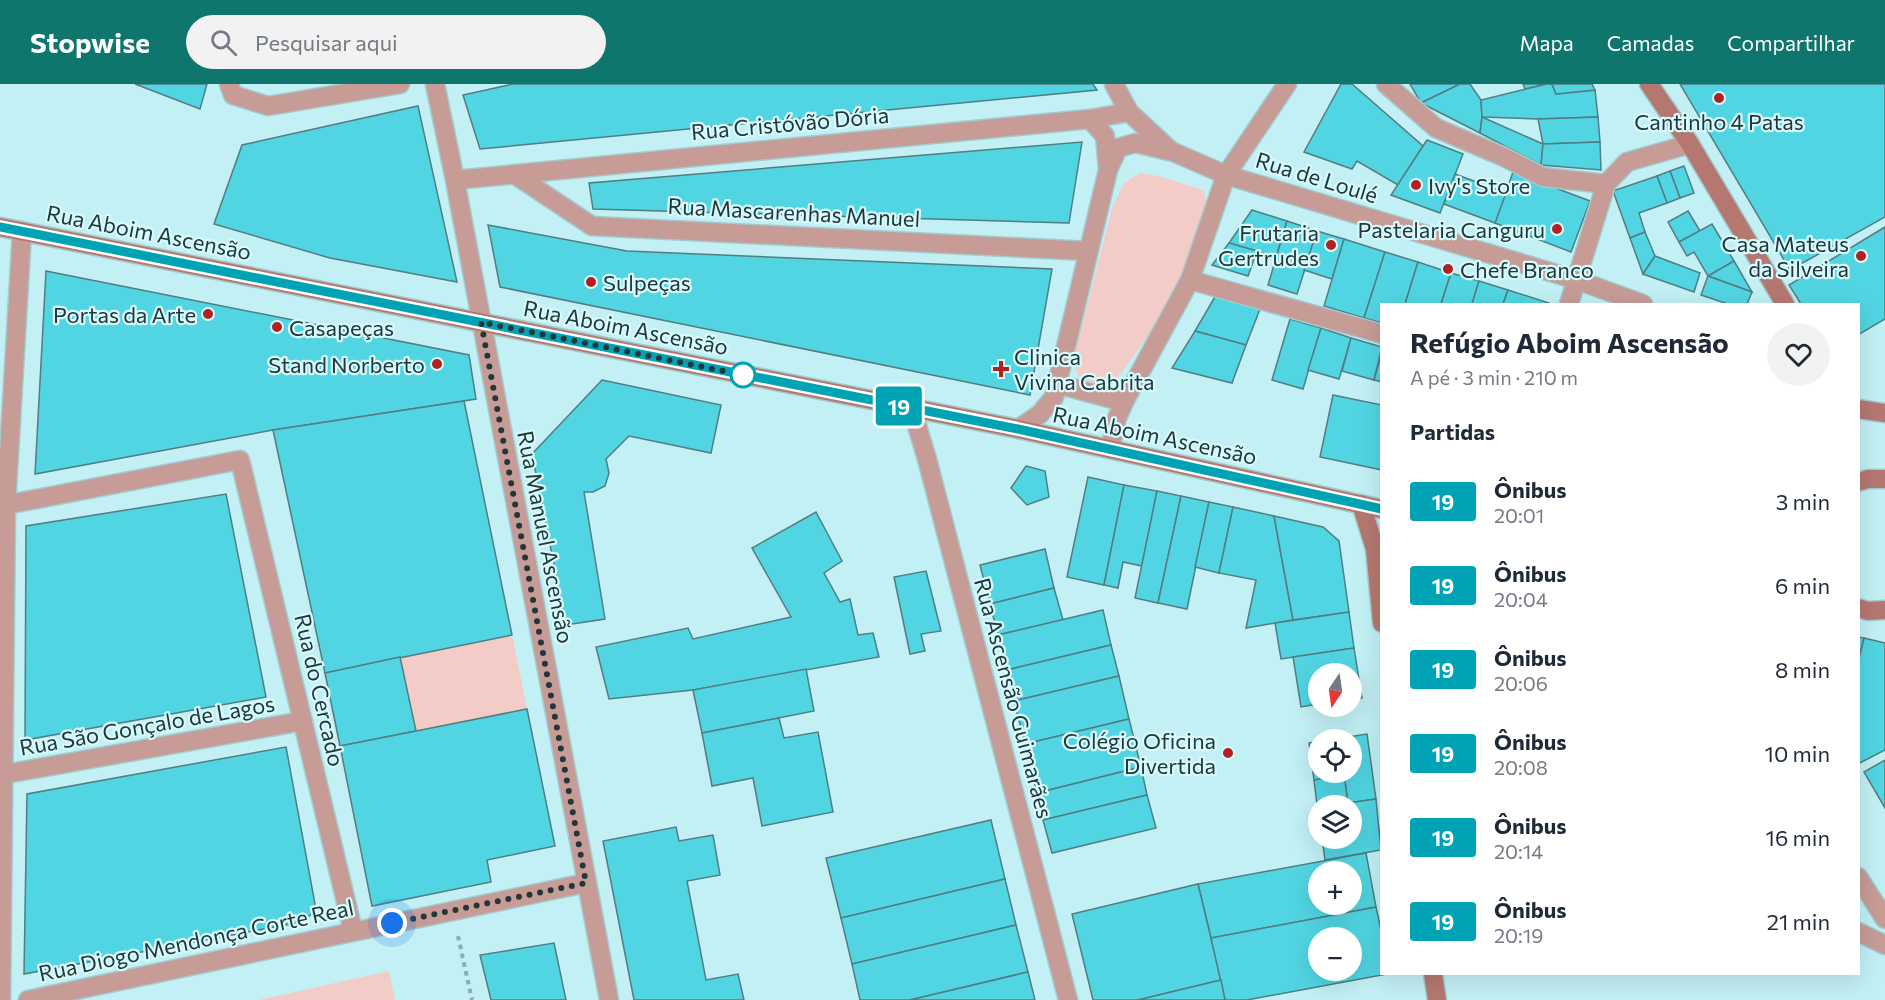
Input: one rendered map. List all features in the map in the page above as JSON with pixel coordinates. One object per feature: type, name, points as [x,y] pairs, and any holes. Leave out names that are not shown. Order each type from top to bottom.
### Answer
[{"type":"main road","points":[[1649,84],[1690,144],[1784,303]]},
{"type":"main road","name":"Rua Aboim Ascensão","points":[[0,227],[1018,429],[1380,508]]},
{"type":"main road","points":[[1860,409],[1885,413]]},
{"type":"main road","points":[[1860,481],[1885,479]]},
{"type":"main road","points":[[1361,504],[1375,549],[1380,612]]},
{"type":"main road","points":[[1378,600],[1380,582]]},
{"type":"main road","points":[[1433,975],[1437,1000]]},
{"type":"street","points":[[231,90],[267,106],[400,84]]},
{"type":"street","name":"Rua Manuel Ascensão","points":[[435,84],[609,1000]]},
{"type":"street","name":"Rua de Loulé","points":[[1114,84],[1129,112],[1171,151],[1226,175],[1577,280],[1640,303]]},
{"type":"street","points":[[1110,449],[1117,418],[1124,402],[1190,280],[1226,175],[1287,84]]},
{"type":"street","points":[[1386,84],[1436,128],[1544,177],[1606,184]]},
{"type":"street","name":"Rua Cristóvão Dória","points":[[455,180],[1090,119],[1129,112]]},
{"type":"street","points":[[1090,119],[1106,136],[1108,170]]},
{"type":"street","points":[[1018,429],[1040,414],[1054,397],[1108,170],[1118,148],[1135,143],[1171,151]]},
{"type":"street","points":[[1569,303],[1606,184],[1627,162],[1690,144]]},
{"type":"street","name":"Rua Mascarenhas Manuel","points":[[514,174],[592,226],[1088,251]]},
{"type":"street","points":[[1,1000],[3,506],[22,231]]},
{"type":"street","points":[[1190,280],[1380,333]]},
{"type":"street","points":[[1057,384],[1124,402]]},
{"type":"street","name":"Rua Ascensão Guimarães","points":[[912,409],[1068,1000]]},
{"type":"street","name":"Rua do Cercado","points":[[3,506],[240,460],[353,931]]},
{"type":"street","name":"Rua São Gonçalo de Lagos","points":[[2,775],[303,721]]},
{"type":"street","name":"Rua Diogo Mendonça Corte Real","points":[[28,1000],[586,883]]},
{"type":"street","points":[[1860,883],[1885,919]]},
{"type":"street","points":[[1860,933],[1885,945]]},
{"type":"path","points":[[452,912],[472,1000]]},
{"type":"shaded area","points":[[1140,173],[1203,190],[1208,207],[1190,280],[1118,377],[1103,386],[1085,384],[1076,372],[1075,353],[1112,208],[1124,183]]},
{"type":"shaded area","points":[[512,635],[527,709],[416,731],[400,657]]},
{"type":"shaded area","points":[[389,971],[395,1000],[259,1000]]},
{"type":"building","points":[[135,84],[207,84],[200,109]]},
{"type":"building","points":[[513,84],[1093,84],[1097,90],[480,149],[463,95]]},
{"type":"building","points":[[1341,84],[1352,84],[1423,146],[1398,185],[1357,161],[1352,169],[1304,152]]},
{"type":"building","points":[[1410,84],[1460,84],[1421,103]]},
{"type":"building","points":[[1460,84],[1470,84],[1481,100],[1480,133],[1421,103]]},
{"type":"building","points":[[1523,84],[1547,84],[1525,89]]},
{"type":"building","points":[[1552,84],[1556,94],[1595,90],[1598,117],[1538,119],[1482,117],[1481,100]]},
{"type":"building","points":[[1552,84],[1592,84],[1595,90],[1556,94]]},
{"type":"building","points":[[1680,84],[1885,84],[1885,217],[1790,270]]},
{"type":"building","points":[[418,106],[457,282],[330,258],[214,224],[242,145]]},
{"type":"building","points":[[1482,117],[1543,144],[1541,165],[1480,133]]},
{"type":"building","points":[[1598,117],[1600,142],[1543,144],[1538,119]]},
{"type":"building","points":[[1427,140],[1463,154],[1440,213],[1391,195]]},
{"type":"building","points":[[1082,142],[1069,223],[593,209],[589,183]]},
{"type":"building","points":[[1600,142],[1601,170],[1541,165],[1543,144]]},
{"type":"building","points":[[1684,166],[1694,193],[1680,198],[1670,171]]},
{"type":"building","points":[[1670,171],[1680,198],[1667,203],[1657,176]]},
{"type":"building","points":[[1513,172],[1590,201],[1571,252],[1495,223]]},
{"type":"building","points":[[1455,174],[1506,193],[1495,223],[1444,204]]},
{"type":"building","points":[[1657,176],[1667,203],[1639,213],[1645,232],[1630,238],[1613,191]]},
{"type":"building","points":[[1252,210],[1287,221],[1276,257],[1229,243]]},
{"type":"building","points":[[1688,211],[1700,231],[1679,242],[1668,222]]},
{"type":"building","points":[[1287,221],[1317,231],[1297,294],[1268,285]]},
{"type":"building","points":[[1712,224],[1734,261],[1708,276],[1694,252],[1687,256],[1679,242]]},
{"type":"building","points":[[488,225],[627,251],[1052,269],[1030,395],[500,287]]},
{"type":"building","name":"Casa Mateus da Silveira","points":[[1885,227],[1885,319],[1860,334],[1860,303],[1800,303],[1789,285]]},
{"type":"building","points":[[1317,231],[1344,239],[1332,279],[1304,270]]},
{"type":"building","points":[[1645,232],[1655,256],[1643,274],[1630,238]]},
{"type":"building","points":[[1344,239],[1385,252],[1364,318],[1324,306]]},
{"type":"building","points":[[1229,243],[1257,251],[1248,276],[1212,265]]},
{"type":"building","points":[[1385,252],[1418,262],[1405,303],[1380,303],[1380,322],[1364,318]]},
{"type":"building","points":[[1655,256],[1700,273],[1694,292],[1643,274]]},
{"type":"building","points":[[1734,261],[1752,292],[1708,276]]},
{"type":"building","points":[[1418,262],[1451,273],[1441,303],[1405,303]]},
{"type":"building","points":[[46,271],[469,355],[476,399],[273,430],[35,474]]},
{"type":"building","points":[[1451,273],[1479,281],[1472,303],[1441,303]]},
{"type":"building","points":[[1708,276],[1752,292],[1747,303],[1725,303],[1701,295]]},
{"type":"building","points":[[1479,281],[1508,290],[1503,303],[1472,303]]},
{"type":"building","points":[[1508,290],[1549,303],[1503,303]]},
{"type":"building","points":[[1216,295],[1260,309],[1246,345],[1195,331]]},
{"type":"building","points":[[1290,319],[1321,328],[1303,389],[1272,380]]},
{"type":"building","points":[[1321,328],[1351,338],[1339,379],[1308,370]]},
{"type":"building","points":[[1195,331],[1246,345],[1232,383],[1172,368]]},
{"type":"building","points":[[1351,338],[1380,346],[1374,380],[1342,371]]},
{"type":"building","points":[[1380,359],[1380,382],[1374,380]]},
{"type":"building","points":[[602,380],[721,405],[711,453],[629,436],[606,459],[609,473],[605,486],[593,492],[584,492],[605,619],[566,625],[532,454]]},
{"type":"building","points":[[1333,395],[1380,405],[1380,470],[1320,457]]},
{"type":"building","points":[[464,401],[512,635],[325,673],[273,430]]},
{"type":"building","points":[[1026,466],[1045,471],[1049,497],[1027,505],[1011,488]]},
{"type":"building","points":[[1088,477],[1124,485],[1104,585],[1067,577]]},
{"type":"building","points":[[1124,485],[1157,491],[1142,566],[1123,562],[1118,588],[1104,585]]},
{"type":"building","points":[[1157,491],[1181,496],[1158,603],[1135,598]]},
{"type":"building","points":[[226,494],[266,697],[25,740],[26,526]]},
{"type":"building","points":[[1181,496],[1209,502],[1187,609],[1158,603]]},
{"type":"building","points":[[1209,502],[1233,507],[1219,573],[1195,567]]},
{"type":"building","points":[[1233,507],[1274,516],[1293,620],[1246,628],[1256,580],[1219,573]]},
{"type":"building","points":[[816,512],[842,561],[824,573],[840,602],[850,599],[858,635],[873,633],[879,657],[693,690],[609,699],[596,647],[688,628],[693,639],[791,617],[752,548]]},
{"type":"building","points":[[1274,516],[1323,527],[1339,541],[1349,612],[1293,620]]},
{"type":"building","points":[[1045,549],[1054,588],[990,604],[980,565]]},
{"type":"building","points":[[926,571],[941,631],[921,634],[925,651],[910,654],[894,577]]},
{"type":"building","points":[[1054,588],[1063,620],[998,635],[990,604]]},
{"type":"building","points":[[1103,610],[1111,645],[1007,670],[998,635]]},
{"type":"building","points":[[1349,612],[1354,648],[1281,659],[1275,623]]},
{"type":"building","points":[[1860,637],[1864,638],[1860,655]]},
{"type":"building","points":[[1864,638],[1885,643],[1885,750],[1860,763],[1860,655]]},
{"type":"building","points":[[1111,645],[1119,676],[1014,701],[1007,670]]},
{"type":"building","points":[[1354,648],[1356,663],[1308,663],[1308,706],[1301,707],[1293,657]]},
{"type":"building","points":[[400,657],[416,731],[340,746],[325,673]]},
{"type":"building","points":[[806,669],[814,711],[702,733],[693,690]]},
{"type":"building","points":[[1119,676],[1129,719],[1025,744],[1014,701]]},
{"type":"building","points":[[527,709],[555,846],[487,860],[491,882],[372,906],[340,746]]},
{"type":"building","points":[[779,718],[784,738],[818,732],[833,812],[762,826],[753,778],[712,786],[702,733]]},
{"type":"building","points":[[1129,719],[1141,767],[1037,793],[1025,744]]},
{"type":"building","points":[[1367,734],[1376,799],[1362,801],[1362,795],[1347,795],[1345,783],[1362,783],[1362,735]]},
{"type":"building","points":[[286,747],[315,904],[311,915],[296,923],[24,974],[27,794]]},
{"type":"building","points":[[1885,760],[1885,808],[1864,772]]},
{"type":"building","points":[[1141,767],[1147,795],[1043,820],[1037,793]]},
{"type":"building","points":[[1314,783],[1345,783],[1347,795],[1316,795]]},
{"type":"building","points":[[1147,795],[1156,828],[1052,853],[1043,820]]},
{"type":"building","points":[[1376,799],[1380,850],[1325,860],[1324,849],[1362,849],[1362,801]]},
{"type":"building","points":[[991,820],[1005,879],[841,918],[826,858]]},
{"type":"building","points":[[676,827],[679,841],[713,835],[720,875],[687,881],[706,980],[738,974],[744,1000],[634,1000],[603,841]]},
{"type":"building","points":[[1366,853],[1376,907],[1362,910],[1362,861],[1323,861]]},
{"type":"building","points":[[1308,864],[1308,915],[1333,915],[1211,938],[1198,884]]},
{"type":"building","points":[[1005,879],[1016,925],[852,964],[841,918]]},
{"type":"building","points":[[1198,884],[1221,980],[1138,1000],[1093,1000],[1072,914]]},
{"type":"building","points":[[1376,907],[1380,925],[1382,975],[1362,979],[1362,927],[1308,927],[1308,981],[1349,981],[1247,1000],[1225,1000],[1211,938],[1333,915],[1362,915],[1362,910]]},
{"type":"building","points":[[1016,925],[1028,972],[910,1000],[860,1000],[852,964]]},
{"type":"building","points":[[554,943],[566,1000],[491,1000],[480,955]]},
{"type":"building","points":[[1028,972],[1035,1000],[910,1000]]},
{"type":"building","points":[[1221,980],[1225,1000],[1138,1000]]},
{"type":"bus line","name":"19","points":[[0,227],[1018,429],[1380,509]]},
{"type":"place","name":"Cantinho 4 Patas","points":[[1719,98]]},
{"type":"place","name":"Ivy's Store","points":[[1416,185]]},
{"type":"place","name":"Pastelaria Canguru","points":[[1557,229]]},
{"type":"place","name":"Frutaria Gertrudes","points":[[1331,245]]},
{"type":"place","name":"Casa Mateus da Silveira","points":[[1861,256]]},
{"type":"place","name":"Chefe Branco","points":[[1448,269]]},
{"type":"place","name":"Sulpeças","points":[[591,282]]},
{"type":"place","name":"Portas da Arte","points":[[208,314]]},
{"type":"place","name":"Casapeças","points":[[277,327]]},
{"type":"place","name":"Stand Norberto","points":[[437,364]]},
{"type":"place","name":"Clinica Vivina Cabrita","points":[[1001,369]]},
{"type":"place","name":"Colégio Oficina Divertida","points":[[1228,753]]},
{"type":"route","points":[[392,923],[586,883],[481,322],[743,375]]}]
